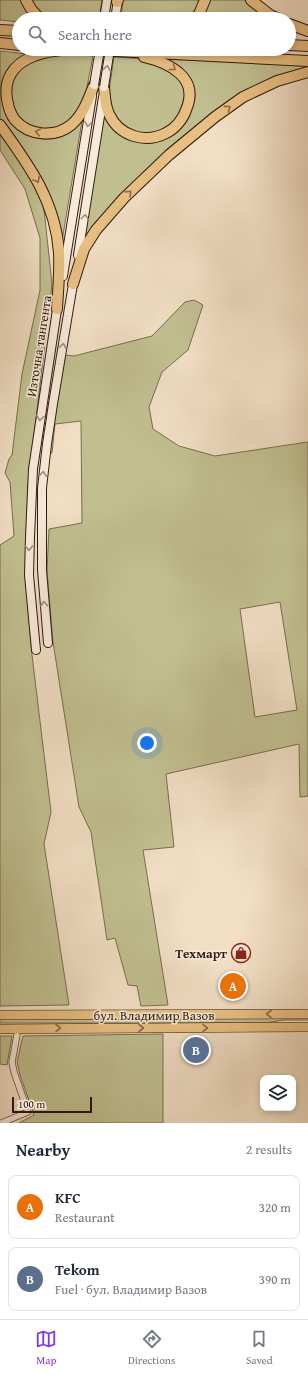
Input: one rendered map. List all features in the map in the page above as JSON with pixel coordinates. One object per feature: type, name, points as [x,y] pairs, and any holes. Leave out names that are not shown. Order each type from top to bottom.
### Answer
[{"type":"highway","points":[[26,0],[34,12]]},
{"type":"highway","points":[[200,12],[205,0]]},
{"type":"highway","points":[[251,0],[266,12]]},
{"type":"highway","points":[[296,27],[308,31]]},
{"type":"highway","points":[[0,30],[12,31]]},
{"type":"highway","points":[[0,43],[12,44]]},
{"type":"highway","points":[[296,45],[308,46]]},
{"type":"highway","points":[[33,56],[22,62],[12,71],[6,82],[6,96],[9,109],[15,120],[34,132],[44,134],[63,130],[71,125],[80,116],[86,106],[94,86]]},
{"type":"highway","points":[[104,87],[109,113],[118,128],[129,135],[140,138],[157,137],[168,133],[183,118],[188,106],[189,96],[187,83],[180,74],[169,65],[141,56]]},
{"type":"highway","points":[[216,56],[308,61]]},
{"type":"highway","points":[[73,284],[84,249],[96,230],[124,198],[169,155],[215,117],[243,97],[277,81],[308,72]]},
{"type":"highway","points":[[0,125],[37,178],[48,203],[56,228],[59,254],[58,309]]},
{"type":"main road","name":"бул. Владимир Вазов","points":[[0,1016],[308,1014]]},
{"type":"main road","name":"бул. Владимир Вазов","points":[[0,1029],[308,1028]]},
{"type":"street","points":[[108,12],[115,0]]},
{"type":"street","points":[[115,0],[115,12]]},
{"type":"street","name":"Източна тангента","points":[[36,650],[29,575],[33,469],[99,56]]},
{"type":"street","name":"Източна тангента","points":[[48,643],[42,570],[42,488],[49,428],[109,56]]},
{"type":"street","points":[[1,1123],[28,1112],[12,1062],[18,1035]]},
{"type":"shaded area","points":[[0,0],[24,0],[31,12],[12,12],[12,21],[0,20]]},
{"type":"shaded area","points":[[29,0],[102,0],[100,12],[36,12]]},
{"type":"shaded area","points":[[123,0],[199,0],[195,12],[122,12]]},
{"type":"shaded area","points":[[207,0],[248,0],[264,12],[201,12]]},
{"type":"shaded area","points":[[0,51],[12,52],[12,56],[24,56],[12,65],[6,72],[2,81],[5,106],[18,126],[26,133],[36,138],[48,139],[60,137],[75,128],[82,121],[61,247],[53,205],[47,188],[0,117]]},
{"type":"shaded area","points":[[46,56],[93,56],[84,102],[73,121],[53,131],[32,130],[16,118],[8,82],[32,58]]},
{"type":"shaded area","points":[[147,56],[308,63],[308,69],[272,80],[175,147],[82,248],[104,103],[107,118],[138,142],[186,120],[191,85]]},
{"type":"shaded area","points":[[114,57],[146,59],[179,75],[186,88],[186,104],[169,128],[157,134],[142,135],[118,124],[108,102]]},
{"type":"shaded area","points":[[0,129],[26,167],[43,200],[52,284],[28,486],[26,560],[32,655],[51,812],[44,844],[69,1005],[0,1006],[0,545],[14,536],[10,482],[5,473],[9,459],[12,455],[22,374],[40,290],[40,238],[25,189],[0,150]]},
{"type":"shaded area","points":[[194,300],[203,305],[188,350],[162,372],[149,407],[153,429],[179,446],[215,456],[308,442],[308,796],[300,797],[299,744],[166,774],[174,847],[143,850],[168,1005],[141,1006],[137,986],[128,985],[115,938],[107,940],[91,832],[79,807],[53,642],[47,571],[49,529],[82,523],[81,421],[55,424],[52,453],[48,453],[65,355],[74,356],[152,336],[185,302]],"holes":[[[280,602],[297,710],[255,717],[240,609]]]},
{"type":"shaded area","points":[[308,1018],[308,1020],[283,1020],[266,1023],[0,1023],[0,1019]]},
{"type":"shaded area","points":[[163,1034],[163,1123],[19,1123],[34,1115],[17,1062],[23,1036]]},
{"type":"shaded area","points":[[0,1036],[12,1036],[7,1065],[0,1064]]},
{"type":"place","name":"Техмарт","points":[[241,953]]},
{"type":"place","name":"KFC","points":[[233,986]]},
{"type":"place","name":"Tekom","points":[[196,1050]]}]
